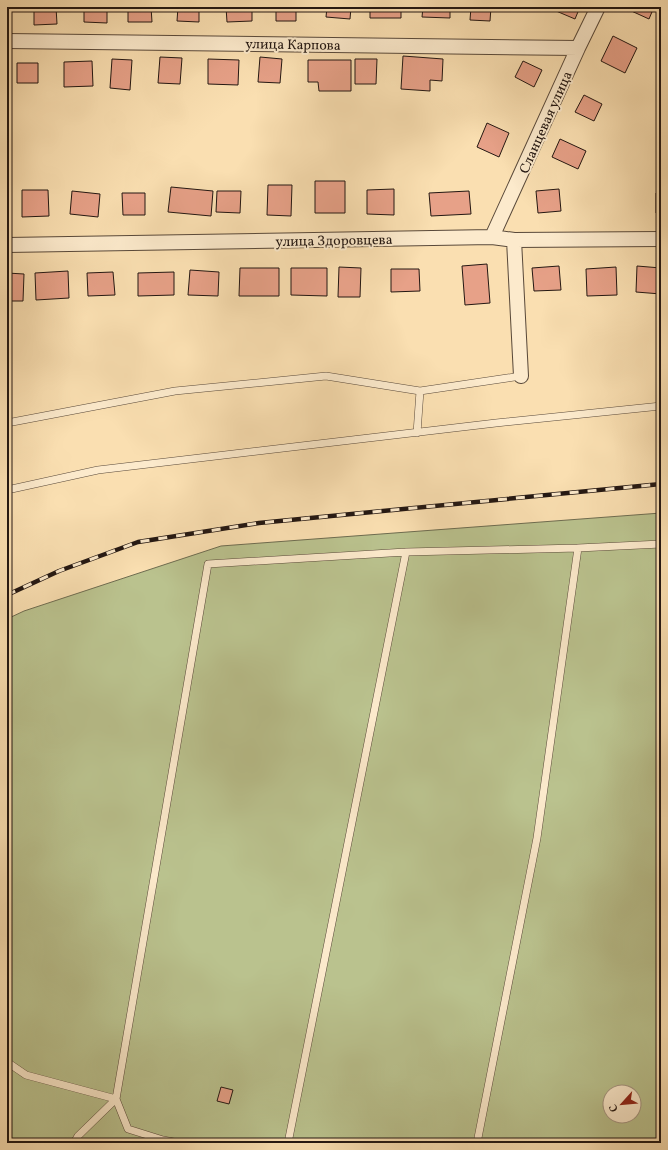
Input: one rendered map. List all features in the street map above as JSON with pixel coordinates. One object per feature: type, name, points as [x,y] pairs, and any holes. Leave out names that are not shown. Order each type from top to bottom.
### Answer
[{"type":"street","name":"Сланцевая улица","points":[[492,237],[598,7]]},
{"type":"street","name":"улица Карпова","points":[[7,41],[578,48]]},
{"type":"street","name":"улица Здоровцева","points":[[7,245],[492,237],[514,240],[661,239]]},
{"type":"street","points":[[514,240],[521,376]]},
{"type":"lane","points":[[7,423],[175,391],[326,376],[420,391],[521,376]]},
{"type":"lane","points":[[417,432],[420,391]]},
{"type":"lane","points":[[7,490],[98,470],[417,432],[661,406]]},
{"type":"lane","points":[[178,1143],[128,1129],[116,1099],[208,564],[406,552],[578,548],[661,544]]},
{"type":"lane","points":[[477,1143],[537,838],[578,548]]},
{"type":"lane","points":[[288,1143],[406,552]]},
{"type":"lane","points":[[7,1062],[26,1075],[116,1099]]},
{"type":"lane","points":[[74,1143],[78,1136],[116,1099]]},
{"type":"green space","points":[[661,513],[661,1143],[7,1143],[7,619],[24,611],[221,546]]},
{"type":"building","points":[[34,7],[56,7],[57,24],[34,25]]},
{"type":"building","points":[[84,7],[107,7],[107,23],[84,22]]},
{"type":"building","points":[[128,7],[151,7],[152,22],[128,22]]},
{"type":"building","points":[[178,7],[199,7],[199,22],[177,21]]},
{"type":"building","points":[[226,7],[252,7],[252,21],[227,22]]},
{"type":"building","points":[[276,7],[296,7],[296,21],[276,21]]},
{"type":"building","points":[[327,7],[351,7],[350,19],[326,17]]},
{"type":"building","points":[[370,7],[401,7],[401,18],[370,18]]},
{"type":"building","points":[[423,7],[450,7],[450,18],[422,17]]},
{"type":"building","points":[[471,7],[491,7],[490,21],[470,20]]},
{"type":"building","points":[[549,7],[580,7],[575,19]]},
{"type":"building","points":[[628,7],[654,7],[649,19],[627,9]]},
{"type":"building","points":[[613,36],[637,48],[625,73],[601,61]]},
{"type":"building","points":[[403,56],[443,59],[442,81],[430,80],[430,91],[401,89]]},
{"type":"building","points":[[160,57],[182,58],[180,84],[158,83]]},
{"type":"building","points":[[260,57],[282,59],[280,83],[258,82]]},
{"type":"building","points":[[112,59],[132,60],[130,90],[110,88]]},
{"type":"building","points":[[208,59],[239,60],[238,85],[208,84]]},
{"type":"building","points":[[355,59],[377,59],[376,84],[355,84]]},
{"type":"building","points":[[308,60],[351,60],[351,91],[319,91],[318,82],[308,82]]},
{"type":"building","points":[[92,61],[93,86],[64,87],[64,62]]},
{"type":"building","points":[[523,61],[542,70],[534,87],[515,77]]},
{"type":"building","points":[[17,63],[38,63],[38,83],[17,83]]},
{"type":"building","points":[[584,95],[602,104],[594,121],[575,112]]},
{"type":"building","points":[[487,123],[509,133],[499,157],[477,147]]},
{"type":"building","points":[[560,139],[586,151],[578,169],[552,157]]},
{"type":"building","points":[[315,181],[345,181],[345,213],[315,213]]},
{"type":"building","points":[[268,185],[292,185],[291,216],[267,215]]},
{"type":"building","points":[[171,187],[213,191],[211,216],[168,212]]},
{"type":"building","points":[[394,189],[394,215],[367,214],[367,190]]},
{"type":"building","points":[[559,189],[561,211],[538,213],[536,191]]},
{"type":"building","points":[[22,190],[48,190],[49,216],[22,217]]},
{"type":"building","points":[[72,191],[100,194],[98,217],[70,214]]},
{"type":"building","points":[[217,191],[241,191],[240,213],[216,212]]},
{"type":"building","points":[[469,191],[471,214],[431,216],[429,193]]},
{"type":"building","points":[[122,193],[145,193],[145,215],[123,215]]},
{"type":"building","points":[[656,193],[661,193],[661,213],[656,213]]},
{"type":"building","points":[[487,264],[490,303],[465,305],[462,266]]},
{"type":"building","points":[[559,266],[561,290],[534,291],[532,268]]},
{"type":"building","points":[[637,266],[661,268],[661,294],[636,292]]},
{"type":"building","points":[[339,267],[361,268],[360,297],[338,297]]},
{"type":"building","points":[[616,267],[617,295],[587,296],[586,269]]},
{"type":"building","points":[[240,268],[279,268],[279,296],[239,296]]},
{"type":"building","points":[[291,268],[327,268],[327,296],[291,295]]},
{"type":"building","points":[[391,269],[419,269],[420,291],[391,292]]},
{"type":"building","points":[[190,270],[219,272],[218,296],[188,295]]},
{"type":"building","points":[[68,271],[69,298],[36,300],[35,273]]},
{"type":"building","points":[[113,272],[115,295],[88,296],[87,273]]},
{"type":"building","points":[[174,272],[174,295],[138,296],[138,273]]},
{"type":"building","points":[[7,273],[24,274],[23,301],[7,301]]},
{"type":"building","points":[[221,1087],[233,1090],[229,1104],[217,1101]]},
{"type":"railway","points":[[7,595],[59,571],[138,542],[259,523],[661,484]]}]
